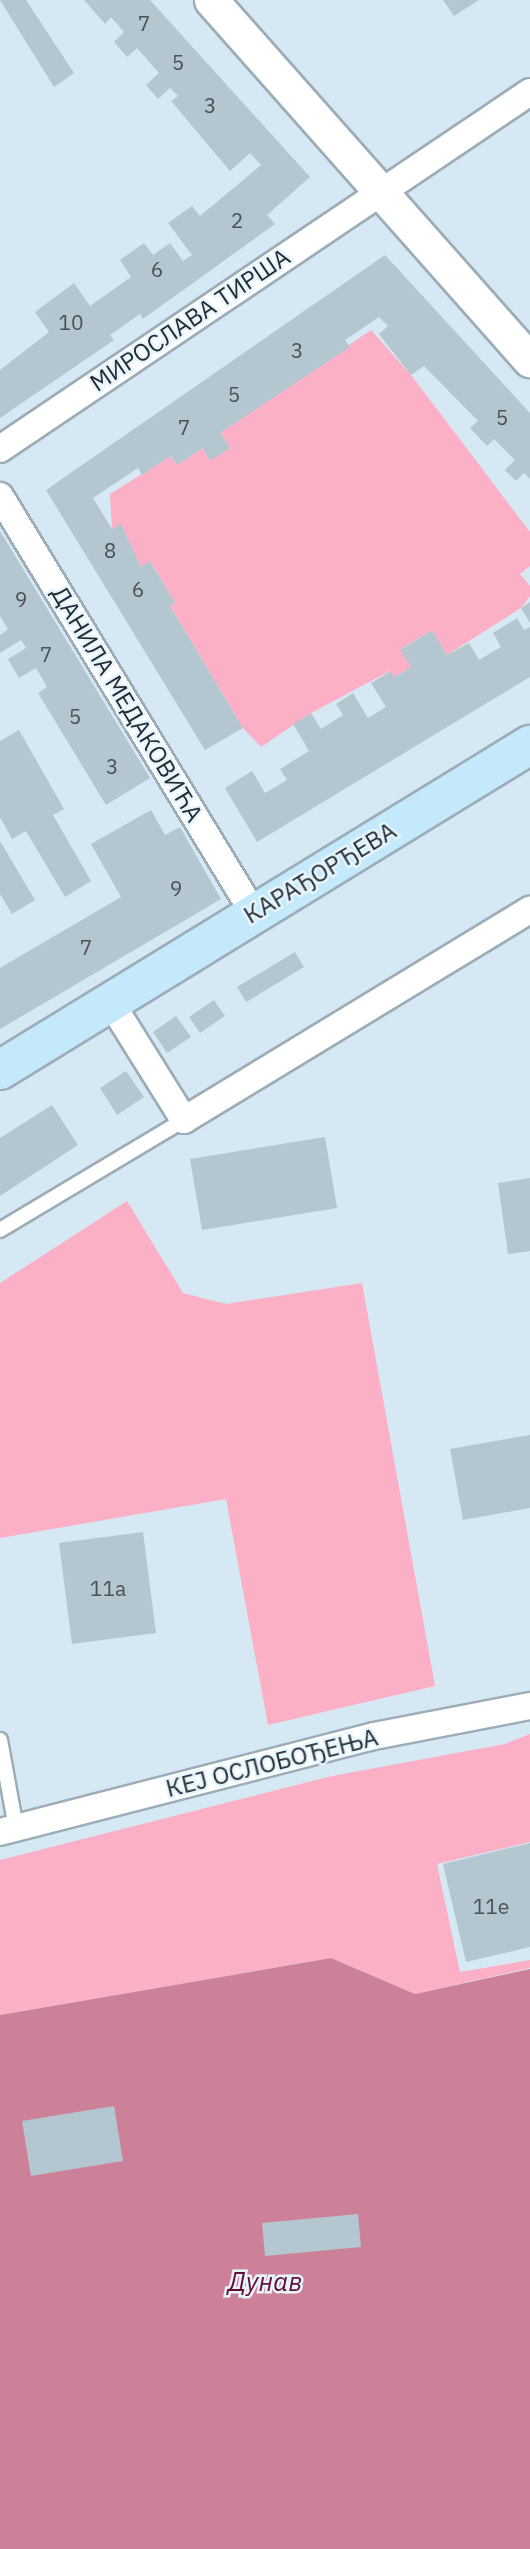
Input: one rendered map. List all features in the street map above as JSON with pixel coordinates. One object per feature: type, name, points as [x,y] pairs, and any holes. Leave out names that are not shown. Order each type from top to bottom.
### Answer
[{"type":"main road","name":"КАРАЂОРЂЕВА","points":[[0,1070],[530,746]]},
{"type":"street","points":[[211,0],[530,360]]},
{"type":"street","name":"МИРОСЛАВА ТИРША","points":[[0,449],[530,92]]},
{"type":"street","name":"ДАНИЛА МЕДАКОВИЋА","points":[[0,496],[254,913]]},
{"type":"street","points":[[111,1003],[184,1120],[530,911]]},
{"type":"street","name":"КЕЈ ОСЛОБОЂЕЊА","points":[[7,1823],[374,1736],[530,1706]]},
{"type":"lane","points":[[0,1230],[184,1120]]},
{"type":"lane","name":"КЕЈ ОСЛОБОЂЕЊА","points":[[0,1740],[7,1823]]},
{"type":"shaded area","points":[[371,330],[411,375],[530,532],[530,566],[520,574],[530,586],[530,596],[521,608],[447,655],[432,630],[401,649],[411,667],[394,677],[390,671],[311,713],[261,747],[243,728],[170,606],[175,603],[151,562],[141,567],[121,525],[112,529],[110,494],[171,456],[177,465],[203,448],[210,460],[230,448],[220,433]]},
{"type":"shaded area","points":[[127,1201],[183,1293],[226,1304],[362,1283],[435,1686],[268,1725],[226,1499],[0,1538],[0,1283]]},
{"type":"shaded area","points":[[530,1734],[530,1842],[437,1864],[460,1972],[530,1960],[530,1968],[415,1994],[331,1958],[0,2015],[0,1860],[332,1776],[505,1744]]},
{"type":"water","name":"Дунав","points":[[331,1958],[415,1994],[530,1969],[530,2549],[0,2549],[0,2015]]},
{"type":"building","points":[[0,0],[26,0],[74,73],[54,87]]},
{"type":"building","points":[[84,0],[150,0],[310,177],[267,215],[275,224],[143,319],[140,314],[110,335],[114,340],[0,418],[0,370],[49,332],[35,312],[74,283],[90,306],[131,277],[120,260],[144,243],[153,255],[170,243],[183,261],[192,255],[168,223],[192,206],[200,216],[261,165],[250,153],[230,171],[171,101],[178,96],[170,88],[158,99],[146,85],[159,73],[137,48],[127,57],[114,42],[124,32],[111,17],[105,24]]},
{"type":"building","points":[[443,0],[479,0],[454,16]]},
{"type":"building","points":[[385,255],[530,413],[530,479],[524,473],[516,481],[505,470],[515,460],[494,439],[487,446],[470,428],[478,421],[424,366],[411,375],[379,334],[388,326],[379,317],[345,340],[350,347],[220,433],[230,448],[210,461],[203,448],[177,465],[171,456],[142,475],[138,468],[93,498],[112,529],[121,524],[141,567],[150,561],[175,603],[170,606],[243,728],[205,750],[46,490]]},
{"type":"building","points":[[0,531],[150,778],[106,805],[38,693],[47,687],[36,668],[19,678],[8,659],[26,648],[21,640],[0,653],[0,635],[8,629],[0,616]]},
{"type":"building","points":[[530,602],[530,623],[521,608]]},
{"type":"building","points":[[517,618],[524,630],[530,627],[530,677],[257,842],[225,788],[252,771],[265,793],[287,780],[280,769],[309,751],[293,724],[311,713],[321,729],[343,715],[336,704],[353,693],[368,718],[386,707],[371,683],[391,671],[394,677],[411,667],[400,650],[432,630],[447,655],[469,643],[479,660],[501,647],[493,633]]},
{"type":"building","points":[[19,730],[64,809],[53,815],[91,881],[65,897],[26,831],[12,839],[0,817],[0,741]]},
{"type":"building","points":[[151,810],[165,835],[180,827],[221,899],[0,1029],[0,968],[121,897],[91,844]]},
{"type":"building","points":[[0,841],[35,900],[12,914],[0,894]]},
{"type":"building","points":[[295,952],[304,967],[246,1002],[237,987]]},
{"type":"building","points":[[214,1000],[225,1016],[200,1033],[189,1017]]},
{"type":"building","points":[[176,1016],[191,1037],[167,1053],[153,1032]]},
{"type":"building","points":[[126,1071],[144,1097],[117,1115],[100,1088]]},
{"type":"building","points":[[52,1105],[78,1145],[0,1196],[0,1138]]},
{"type":"building","points":[[325,1137],[337,1208],[202,1230],[190,1159]]},
{"type":"building","points":[[530,1178],[530,1251],[508,1254],[498,1183]]},
{"type":"building","points":[[530,1435],[530,1508],[463,1520],[450,1449]]},
{"type":"building","points":[[143,1532],[156,1633],[72,1644],[59,1543]]},
{"type":"building","points":[[530,1843],[530,1947],[466,1962],[443,1864]]},
{"type":"building","points":[[114,2106],[123,2161],[31,2176],[22,2121]]},
{"type":"building","points":[[358,2214],[361,2247],[265,2256],[262,2223]]}]
